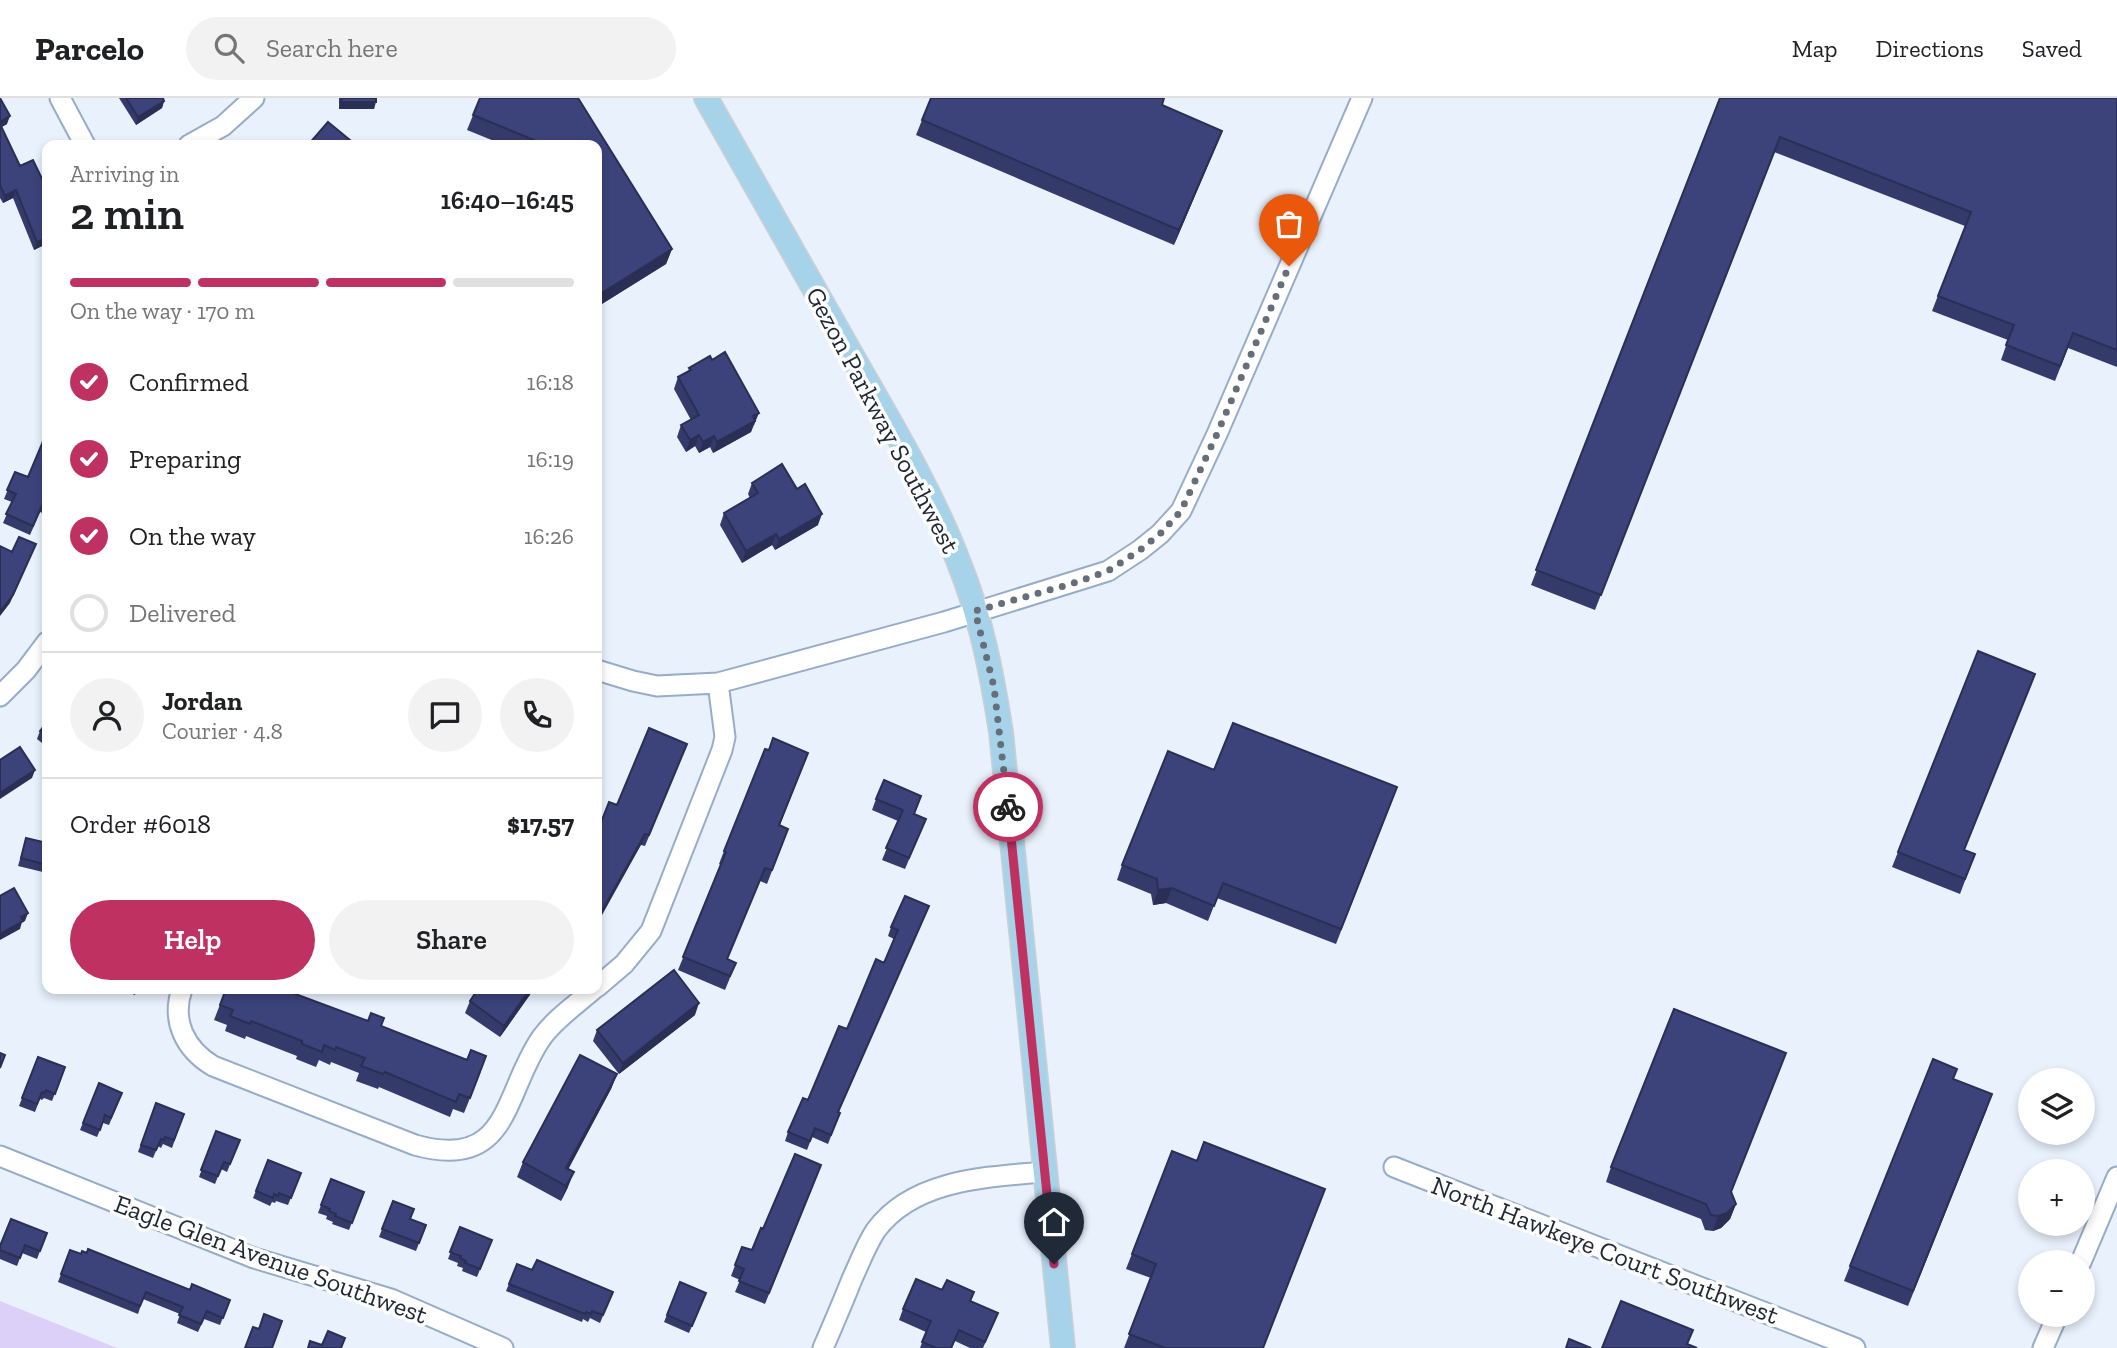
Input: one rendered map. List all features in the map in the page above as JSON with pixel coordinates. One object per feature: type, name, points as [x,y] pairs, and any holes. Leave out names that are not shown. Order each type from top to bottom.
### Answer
[{"type":"main road","name":"Gezon Parkway Southwest","points":[[706,98],[899,440],[945,530],[960,564],[975,611],[994,687],[1001,732],[1063,1348]]},
{"type":"street","points":[[60,98],[82,140]]},
{"type":"street","points":[[198,140],[223,126],[254,98]]},
{"type":"street","points":[[602,671],[657,686],[718,683],[944,622],[1071,584],[1108,571],[1140,550],[1160,534],[1181,511],[1362,98]]},
{"type":"street","points":[[0,696],[26,670],[42,649]]},
{"type":"street","points":[[602,983],[624,964],[644,941],[665,898],[722,750],[724,737],[718,683]]},
{"type":"street","points":[[181,994],[178,1007],[181,1030],[189,1046],[213,1066],[415,1145],[446,1151],[472,1146],[491,1133],[503,1117],[541,1037],[589,994]]},
{"type":"street","name":"Eagle Glen Avenue Southwest","points":[[0,1156],[254,1258],[391,1299],[503,1348]]},
{"type":"street","name":"North Hawkeye Court Southwest","points":[[1394,1167],[1855,1348]]},
{"type":"street","points":[[823,1348],[865,1250],[877,1229],[898,1209],[936,1189],[986,1177],[1044,1172]]},
{"type":"street","points":[[2086,1250],[2117,1177]]},
{"type":"street","points":[[2043,1348],[2052,1327]]},
{"type":"shaded area","points":[[0,1301],[117,1348],[0,1348]]},
{"type":"building","points":[[0,98],[10,116],[0,122]]},
{"type":"building","points":[[126,98],[163,98],[164,101],[138,117]]},
{"type":"building","points":[[342,98],[376,98],[376,102],[341,102]]},
{"type":"building","points":[[480,98],[578,98],[672,249],[602,293],[602,140],[534,140],[473,115]]},
{"type":"building","points":[[931,98],[1164,98],[1162,105],[1222,131],[1179,230],[922,120]]},
{"type":"building","points":[[1720,98],[2117,98],[2117,350],[2073,333],[2060,366],[2006,345],[2014,325],[1938,296],[1971,212],[1780,137],[1601,595],[1536,570]]},
{"type":"building","points":[[328,122],[350,140],[312,140]]},
{"type":"building","points":[[0,124],[20,166],[33,160],[42,179],[42,240],[37,242],[16,190],[5,196],[0,185]]},
{"type":"building","points":[[725,352],[759,413],[753,416],[755,421],[717,442],[714,436],[703,442],[699,435],[690,440],[681,425],[699,415],[678,377],[710,356],[712,360]]},
{"type":"building","points":[[42,444],[42,505],[33,526],[6,514],[16,494],[7,490],[15,472],[28,477]]},
{"type":"building","points":[[782,464],[797,489],[805,484],[822,514],[779,539],[776,534],[746,551],[724,513],[758,493],[752,483]]},
{"type":"building","points":[[19,537],[36,544],[13,595],[0,612],[0,546],[12,552]]},
{"type":"building","points":[[1978,651],[2035,674],[1964,850],[1975,854],[1965,879],[1898,852]]},
{"type":"building","points":[[1233,723],[1397,787],[1341,929],[1223,883],[1214,906],[1172,888],[1158,890],[1157,879],[1122,865],[1168,751],[1214,770]]},
{"type":"building","points":[[649,728],[687,744],[649,835],[645,834],[602,911],[602,820],[609,802],[617,805]]},
{"type":"building","points":[[773,738],[808,753],[779,825],[788,829],[772,870],[765,868],[727,959],[736,963],[730,976],[683,957],[765,749],[769,750]]},
{"type":"building","points":[[20,747],[35,770],[0,793],[0,760]]},
{"type":"building","points":[[884,780],[921,796],[914,814],[926,819],[909,858],[886,848],[903,810],[876,799]]},
{"type":"building","points":[[26,838],[42,842],[42,864],[21,858]]},
{"type":"building","points":[[14,888],[28,913],[21,917],[23,921],[0,934],[0,896]]},
{"type":"building","points":[[905,896],[929,906],[838,1112],[840,1113],[831,1135],[815,1128],[810,1141],[788,1132],[803,1098],[808,1100],[839,1026],[847,1029],[876,959],[884,963],[898,930],[891,927]]},
{"type":"building","points":[[674,970],[699,1003],[623,1063],[597,1030]]},
{"type":"building","points":[[224,994],[295,994],[368,1021],[371,1013],[384,1018],[381,1026],[467,1060],[471,1050],[486,1056],[470,1098],[459,1094],[456,1102],[385,1072],[383,1074],[361,1066],[365,1058],[324,1045],[322,1052],[251,1021],[250,1024],[230,1016],[233,1010],[220,1005]]},
{"type":"building","points":[[475,994],[526,994],[504,1026],[470,1001]]},
{"type":"building","points":[[1674,1009],[1786,1053],[1731,1192],[1736,1204],[1727,1213],[1718,1216],[1711,1215],[1706,1204],[1611,1167]]},
{"type":"building","points":[[0,1053],[5,1055],[0,1068]]},
{"type":"building","points":[[580,1055],[617,1074],[566,1168],[574,1172],[566,1186],[523,1162]]},
{"type":"building","points":[[38,1057],[65,1067],[55,1094],[46,1090],[45,1093],[42,1092],[37,1104],[22,1098]]},
{"type":"building","points":[[1933,1059],[1957,1069],[1953,1079],[1992,1094],[1913,1291],[1850,1266]]},
{"type":"building","points":[[99,1083],[122,1093],[111,1118],[105,1115],[100,1130],[83,1123]]},
{"type":"building","points":[[156,1103],[184,1114],[174,1140],[165,1137],[164,1140],[161,1139],[156,1150],[141,1145]]},
{"type":"building","points":[[216,1131],[240,1140],[230,1164],[224,1162],[218,1176],[201,1170]]},
{"type":"building","points":[[1204,1142],[1325,1189],[1263,1348],[1165,1348],[1129,1334],[1156,1264],[1132,1254],[1172,1151],[1197,1161]]},
{"type":"building","points":[[795,1154],[821,1165],[769,1293],[739,1281],[744,1269],[735,1265],[742,1247],[752,1250]]},
{"type":"building","points":[[268,1160],[301,1173],[291,1198],[279,1193],[278,1196],[274,1194],[273,1198],[256,1191]]},
{"type":"building","points":[[331,1179],[364,1192],[352,1223],[335,1216],[330,1209],[321,1205]]},
{"type":"building","points":[[393,1201],[414,1209],[410,1219],[426,1225],[419,1243],[382,1229]]},
{"type":"building","points":[[11,1219],[47,1233],[40,1251],[25,1245],[20,1258],[0,1250]]},
{"type":"building","points":[[460,1227],[492,1240],[480,1269],[465,1263],[461,1256],[450,1252]]},
{"type":"building","points":[[88,1249],[190,1290],[192,1284],[230,1300],[223,1318],[207,1311],[201,1324],[179,1315],[183,1307],[146,1292],[140,1306],[61,1274],[70,1250],[81,1254],[82,1251],[87,1253]]},
{"type":"building","points":[[537,1260],[613,1292],[603,1315],[592,1311],[591,1314],[585,1314],[509,1284],[517,1264],[532,1270]]},
{"type":"building","points":[[916,1279],[942,1290],[947,1280],[974,1292],[970,1301],[998,1313],[985,1342],[959,1330],[951,1348],[936,1348],[922,1342],[931,1321],[903,1309]]},
{"type":"building","points":[[680,1282],[706,1293],[692,1326],[667,1315]]},
{"type":"building","points":[[1621,1301],[1693,1330],[1687,1344],[1697,1348],[1602,1348]]},
{"type":"building","points":[[264,1314],[282,1321],[272,1348],[245,1348],[253,1327],[259,1329]]},
{"type":"building","points":[[328,1331],[345,1338],[341,1348],[308,1348],[310,1341],[322,1345]]},
{"type":"building","points":[[1569,1339],[1591,1348],[1566,1348]]},
{"type":"way so far","points":[[1008,807],[994,687],[975,611],[1108,571],[1160,534],[1181,511],[1289,266]]},
{"type":"route","points":[[1008,807],[1054,1264]]}]
